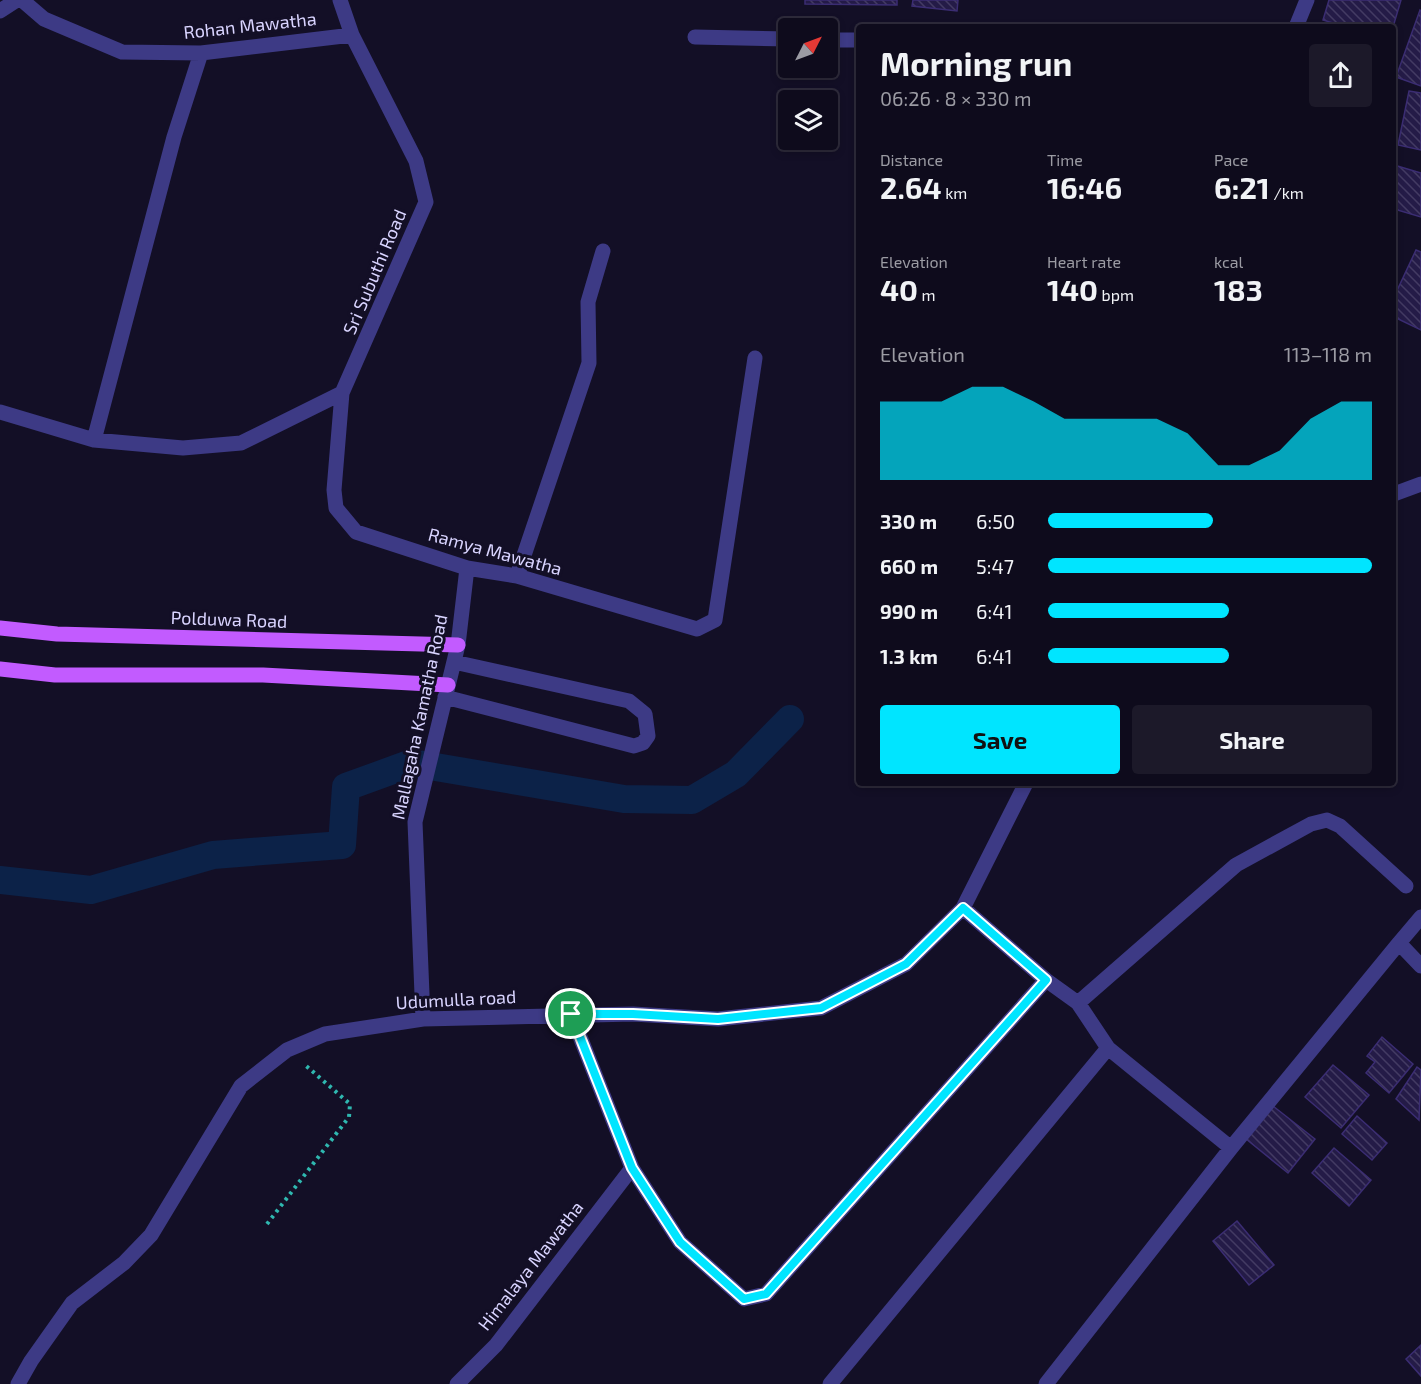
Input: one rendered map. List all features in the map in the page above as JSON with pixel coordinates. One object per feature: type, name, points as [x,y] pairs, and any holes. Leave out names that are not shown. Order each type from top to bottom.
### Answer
[{"type":"main road","name":"Polduwa Road","points":[[0,628],[57,634],[458,645]]},
{"type":"main road","points":[[0,669],[55,675],[263,675],[447,691]]},
{"type":"street","points":[[0,10],[17,0]]},
{"type":"street","name":"Rohan Mawatha","points":[[22,0],[44,19],[122,52],[201,53],[352,35]]},
{"type":"street","name":"Sri Subuthi Road","points":[[340,0],[352,35],[416,161],[426,202],[342,393]]},
{"type":"street","points":[[1297,24],[1307,0]]},
{"type":"street","points":[[695,37],[778,39]]},
{"type":"street","points":[[838,40],[856,40]]},
{"type":"street","points":[[94,440],[174,137],[201,53]]},
{"type":"street","points":[[517,576],[589,363],[588,302],[603,250]]},
{"type":"street","name":"Ramya Mawatha","points":[[342,393],[334,490],[336,508],[356,532],[467,568],[517,576],[697,629],[715,620],[755,358]]},
{"type":"street","points":[[0,412],[94,440],[183,448],[241,443],[342,393]]},
{"type":"street","points":[[1396,493],[1421,484]]},
{"type":"street","name":"Mallagaha Kamatha Road","points":[[423,1019],[415,822],[458,645],[467,568]]},
{"type":"street","points":[[447,691],[634,746],[643,743],[648,736],[645,714],[629,701],[454,662]]},
{"type":"street","name":"Udumulla road","points":[[18,1384],[31,1361],[72,1303],[124,1263],[152,1235],[241,1086],[287,1050],[325,1034],[423,1019],[633,1014],[718,1019],[821,1008],[906,964],[963,908],[1024,786]]},
{"type":"street","points":[[1078,1003],[1236,865],[1311,824],[1327,820],[1341,826],[1406,886]]},
{"type":"street","points":[[963,908],[1046,980],[1078,1003],[1108,1048],[1231,1148]]},
{"type":"street","points":[[1046,1384],[1231,1148],[1421,917]]},
{"type":"street","points":[[1399,943],[1421,966]]},
{"type":"street","points":[[571,1014],[632,1168],[680,1242],[744,1299],[766,1294],[1046,980]]},
{"type":"street","points":[[830,1384],[1108,1048]]},
{"type":"street","name":"Himalaya Mawatha","points":[[457,1384],[496,1345],[632,1168]]},
{"type":"path","points":[[267,1224],[349,1117],[350,1104],[287,1050]]},
{"type":"building","points":[[805,0],[897,0],[897,5],[805,4]]},
{"type":"building","points":[[913,0],[958,0],[957,11],[912,6]]},
{"type":"building","points":[[1329,0],[1401,0],[1394,24],[1336,24],[1323,20]]},
{"type":"building","points":[[1421,11],[1421,86],[1396,77]]},
{"type":"building","points":[[1409,91],[1421,93],[1421,150],[1398,145]]},
{"type":"building","points":[[1396,166],[1421,173],[1421,217],[1396,210]]},
{"type":"building","points":[[1416,250],[1421,252],[1421,330],[1396,318],[1396,293]]},
{"type":"building","points":[[1382,1037],[1413,1064],[1389,1093],[1366,1073],[1375,1062],[1367,1056]]},
{"type":"building","points":[[1333,1065],[1369,1095],[1341,1128],[1305,1097]]},
{"type":"building","points":[[1417,1067],[1421,1070],[1419,1120],[1396,1099]]},
{"type":"building","points":[[1273,1106],[1315,1139],[1288,1173],[1246,1139]]},
{"type":"building","points":[[1357,1116],[1387,1143],[1372,1160],[1342,1134]]},
{"type":"building","points":[[1334,1148],[1371,1180],[1349,1206],[1312,1173]]},
{"type":"building","points":[[1237,1221],[1274,1265],[1249,1285],[1213,1241]]},
{"type":"building","points":[[1421,1345],[1421,1376],[1406,1359]]},
{"type":"waterway","points":[[0,880],[91,890],[213,855],[342,845],[346,787],[412,763],[624,799],[692,800],[736,774],[790,719]]},
{"type":"route","points":[[963,908],[1046,980],[766,1294],[744,1299],[680,1242],[632,1168],[571,1014],[633,1014],[718,1019],[821,1008],[906,964],[963,908]]}]
